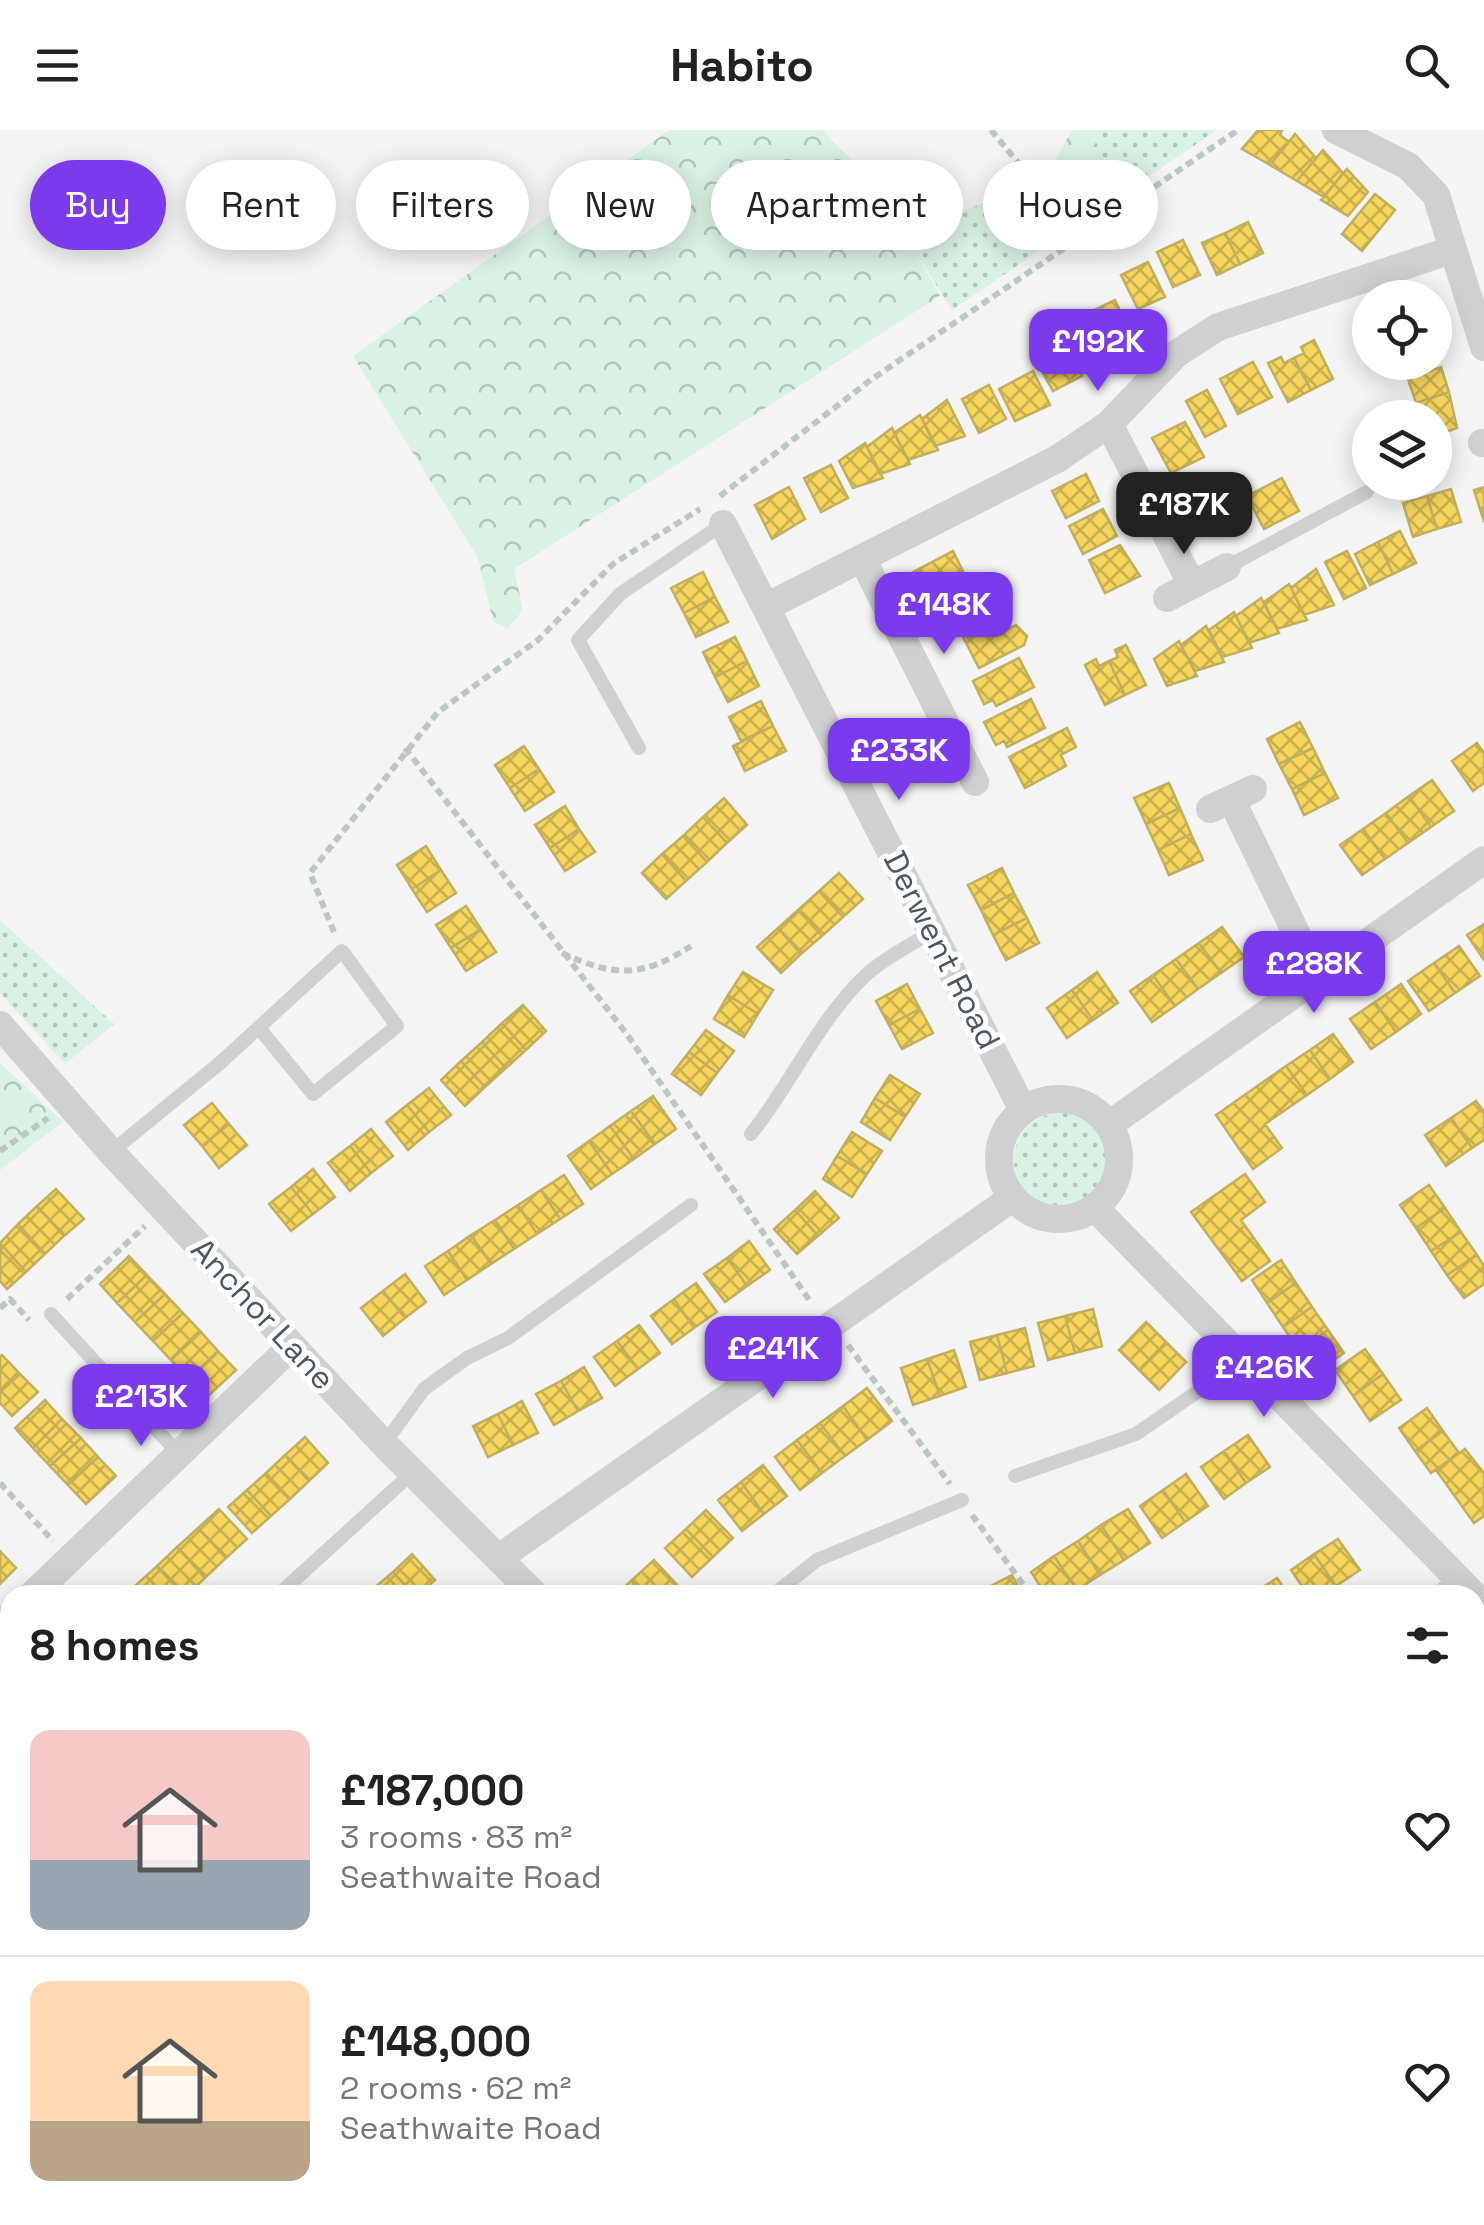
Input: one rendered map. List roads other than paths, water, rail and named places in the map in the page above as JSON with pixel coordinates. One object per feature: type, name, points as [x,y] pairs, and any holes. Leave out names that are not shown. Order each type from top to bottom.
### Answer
[{"type":"street","points":[[1344,132],[1425,179],[1436,195],[1484,347]]},
{"type":"street","points":[[766,606],[1057,459],[1109,424],[1176,354],[1218,328],[1452,250]]},
{"type":"street","points":[[1109,424],[1179,592],[1227,567]]},
{"type":"street","name":"Derwent Road","points":[[723,524],[1023,1110]]},
{"type":"street","points":[[862,558],[898,660],[975,782]]},
{"type":"street","points":[[1231,799],[1318,978]]},
{"type":"street","points":[[1110,1124],[1484,860]]},
{"type":"street","name":"Anchor Lane","points":[[0,1026],[384,1444],[526,1585]]},
{"type":"street","points":[[1060,1098],[1079,1101],[1110,1124],[1120,1160],[1108,1195],[1094,1208],[1060,1220],[1026,1210],[1012,1198],[998,1161],[1010,1124],[1023,1110],[1060,1098]]},
{"type":"street","points":[[500,1558],[1012,1198]]},
{"type":"street","points":[[1094,1208],[1470,1585]]},
{"type":"street","points":[[42,1585],[292,1346]]},
{"type":"lane","points":[[1227,567],[1352,500]]},
{"type":"lane","points":[[640,748],[578,640],[620,594],[723,524]]},
{"type":"lane","points":[[751,1134],[782,1096],[841,1002],[868,973],[931,932]]},
{"type":"lane","points":[[112,1152],[259,1028],[342,951],[397,1026],[313,1094],[259,1028]]},
{"type":"lane","points":[[384,1444],[424,1390],[467,1358],[508,1338],[691,1205]]},
{"type":"lane","points":[[51,1314],[178,1454]]},
{"type":"lane","points":[[1015,1476],[1112,1446],[1136,1434],[1245,1359]]},
{"type":"lane","points":[[289,1585],[412,1473]]},
{"type":"lane","points":[[786,1585],[817,1560],[962,1500]]}]
